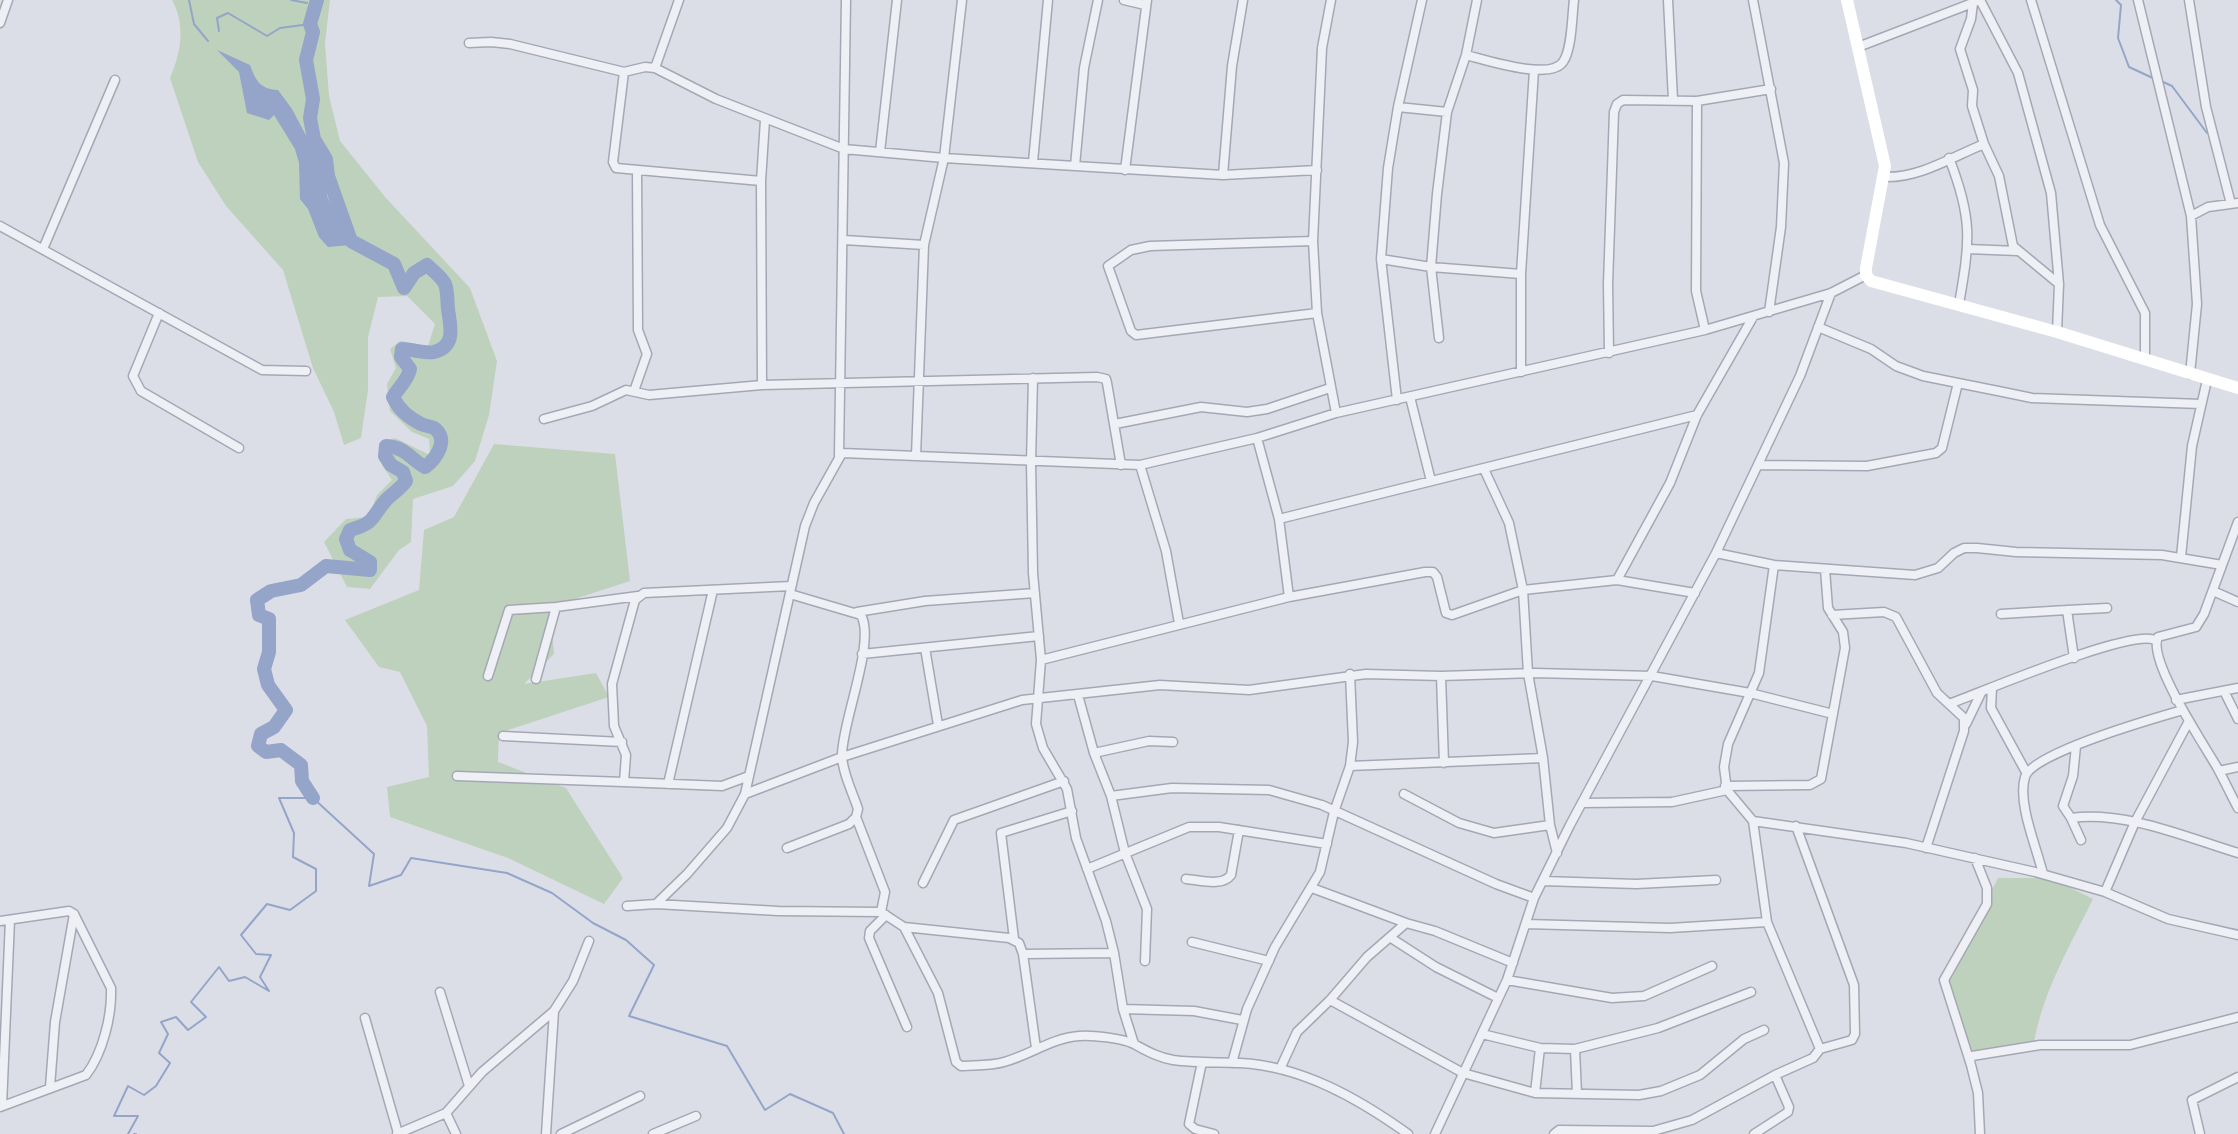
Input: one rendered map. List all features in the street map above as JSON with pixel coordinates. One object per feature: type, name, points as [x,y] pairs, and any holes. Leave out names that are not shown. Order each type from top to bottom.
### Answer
[{"type":"street","points":[[0,23],[8,0]]},
{"type":"street","points":[[655,68],[679,0]]},
{"type":"street","points":[[656,904],[727,828],[745,794],[805,526],[839,456],[846,0]]},
{"type":"street","points":[[880,152],[897,0]]},
{"type":"street","points":[[916,456],[924,245],[944,158],[962,0]]},
{"type":"street","points":[[1033,162],[1048,0]]},
{"type":"street","points":[[1075,166],[1084,68],[1098,0]]},
{"type":"street","points":[[1124,0],[1146,3],[1125,170]]},
{"type":"street","points":[[1223,175],[1232,66],[1243,0]]},
{"type":"street","points":[[1331,0],[1322,48],[1313,241],[1317,313],[1336,413]]},
{"type":"street","points":[[1397,400],[1381,259],[1388,168],[1422,0]]},
{"type":"street","points":[[1439,338],[1431,267],[1447,112],[1466,55],[1477,0]]},
{"type":"street","points":[[1466,55],[1534,70],[1557,67],[1564,61],[1568,50],[1574,0]]},
{"type":"street","points":[[1668,0],[1673,100]]},
{"type":"street","points":[[1753,0],[1784,163],[1785,186],[1769,312]]},
{"type":"street","points":[[1847,0],[1885,166],[1866,275]]},
{"type":"street","points":[[2031,0],[2100,225],[2145,313],[2145,358]]},
{"type":"street","points":[[2138,0],[2191,216],[2197,304],[2190,374]]},
{"type":"street","points":[[2189,0],[2206,107],[2235,204],[2208,207],[2191,216]]},
{"type":"street","points":[[1858,47],[1978,1]]},
{"type":"street","points":[[1978,1],[1960,49],[1971,81],[1972,106],[1984,144],[1999,176],[2013,246],[2059,284]]},
{"type":"street","points":[[1978,1],[2018,73],[2051,193],[2059,284],[2057,332]]},
{"type":"street","points":[[469,43],[510,44],[624,72],[655,68],[765,120],[844,149],[1223,175],[1317,170]]},
{"type":"street","points":[[1521,372],[1521,274],[1534,70]]},
{"type":"street","points":[[624,72],[613,162],[616,168],[761,181]]},
{"type":"street","points":[[43,249],[115,80]]},
{"type":"street","points":[[1609,353],[1608,284],[1615,107],[1623,100],[1697,101],[1771,89]]},
{"type":"street","points":[[1697,101],[1696,291],[1705,330]]},
{"type":"street","points":[[1398,107],[1447,112]]},
{"type":"street","points":[[762,385],[761,181],[765,120]]},
{"type":"street","points":[[1885,177],[1911,175],[1984,144]]},
{"type":"street","points":[[1949,158],[1968,220],[1968,249],[1959,304]]},
{"type":"street","points":[[634,391],[647,354],[638,330],[637,170]]},
{"type":"street","points":[[0,226],[262,370],[306,371]]},
{"type":"street","points":[[844,240],[924,245]]},
{"type":"street","points":[[1313,241],[1150,246],[1131,250],[1108,266],[1131,331],[1136,335],[1317,313]]},
{"type":"street","points":[[1968,249],[2017,251]]},
{"type":"street","points":[[1381,259],[1431,267],[1521,274]]},
{"type":"street","points":[[839,456],[846,453],[1140,465],[1257,438],[1336,413],[1705,330],[1831,293],[1866,275]]},
{"type":"street","points":[[1866,275],[1880,285],[2057,332],[2238,388]]},
{"type":"street","points":[[1435,1134],[1507,980],[1534,898],[1716,553],[1800,376],[1831,293]]},
{"type":"street","points":[[159,313],[133,376],[135,384],[141,391],[239,448]]},
{"type":"street","points":[[1617,580],[1670,483],[1697,415],[1753,317]]},
{"type":"street","points":[[1818,327],[1871,349],[1896,366],[1923,376],[2032,398],[2201,404]]},
{"type":"street","points":[[1033,378],[1031,462],[1035,593],[1041,660],[1036,724],[1039,737],[1064,781],[1076,838],[1114,953],[1123,1009],[1134,1044]]},
{"type":"street","points":[[544,419],[605,401],[626,390],[649,395],[841,382],[1106,379],[1121,465]]},
{"type":"street","points":[[2181,557],[2192,446],[2207,380]]},
{"type":"street","points":[[1758,465],[1867,466],[1936,453],[1942,448],[1958,383]]},
{"type":"street","points":[[1115,424],[1201,407],[1247,412],[1267,409],[1330,388]]},
{"type":"street","points":[[1410,397],[1431,481]]},
{"type":"street","points":[[1279,519],[1697,415]]},
{"type":"street","points":[[1257,438],[1279,519],[1289,597]]},
{"type":"street","points":[[1140,465],[1166,551],[1179,623]]},
{"type":"street","points":[[1484,469],[1509,523],[1523,590],[1528,673],[1543,758],[1550,825],[1557,853]]},
{"type":"street","points":[[1949,704],[2074,658],[2142,638],[2155,640],[2168,633],[2196,627],[2213,591],[2238,522]]},
{"type":"street","points":[[1716,553],[1774,565],[1915,575],[1938,568],[1964,548],[2181,557],[2222,565]]},
{"type":"street","points":[[1774,565],[1759,673],[1728,744],[1724,767],[1726,788],[1753,821],[1767,922],[1820,1049]]},
{"type":"street","points":[[1582,803],[1672,802],[1726,788],[1816,783],[1821,779],[1845,648],[1843,632],[1828,608],[1825,569]]},
{"type":"street","points":[[1041,660],[1289,597],[1411,574],[1433,572],[1446,613],[1452,615],[1523,590],[1617,580],[1695,593]]},
{"type":"street","points":[[668,784],[713,590]]},
{"type":"street","points":[[624,782],[626,755],[614,726],[612,684],[635,600],[639,596],[644,593],[713,590],[790,590],[861,615],[864,622],[862,654],[842,757],[858,809],[856,817],[849,824],[787,848]]},
{"type":"street","points":[[2213,591],[2238,602]]},
{"type":"street","points":[[852,613],[925,601],[1035,593]]},
{"type":"street","points":[[488,676],[509,610],[639,596]]},
{"type":"street","points":[[536,679],[556,607]]},
{"type":"street","points":[[2001,614],[2107,608]]},
{"type":"street","points":[[2067,610],[2074,658]]},
{"type":"street","points":[[1832,615],[1884,612],[1896,617],[1937,693],[1961,713],[1965,724]]},
{"type":"street","points":[[862,654],[1039,636]]},
{"type":"street","points":[[2155,640],[2176,700],[2238,808]]},
{"type":"street","points":[[925,648],[938,725]]},
{"type":"street","points":[[745,794],[938,725],[1040,696],[1078,695],[1160,685],[1249,690],[1350,674],[1652,676],[1750,693],[1833,714]]},
{"type":"street","points":[[1232,1063],[1242,1020],[1269,961],[1312,888],[1327,844],[1350,766],[1353,742],[1350,674]]},
{"type":"street","points":[[1441,676],[1444,763]]},
{"type":"street","points":[[1992,688],[1991,708],[2026,772],[2024,804],[2043,874]]},
{"type":"street","points":[[2176,700],[2238,688]]},
{"type":"street","points":[[2224,691],[2238,719]]},
{"type":"street","points":[[1078,695],[1094,753],[1111,796],[1125,853],[1147,909],[1145,961]]},
{"type":"street","points":[[1975,696],[1991,708]]},
{"type":"street","points":[[1926,848],[1975,696]]},
{"type":"street","points":[[2026,772],[2051,755],[2133,724],[2183,710]]},
{"type":"street","points":[[2105,892],[2135,822],[2189,721]]},
{"type":"street","points":[[503,736],[622,742]]},
{"type":"street","points":[[1094,753],[1149,741],[1173,742]]},
{"type":"street","points":[[2076,746],[2073,776],[2063,806],[2081,840]]},
{"type":"street","points":[[1350,766],[1543,758]]},
{"type":"street","points":[[2219,771],[2238,767]]},
{"type":"street","points":[[457,776],[722,786],[749,776]]},
{"type":"street","points":[[923,883],[954,820],[966,813],[1064,781]]},
{"type":"street","points":[[1111,796],[1172,788],[1269,790],[1322,805],[1496,884],[1534,898]]},
{"type":"street","points":[[1404,794],[1459,823],[1494,833],[1550,825]]},
{"type":"street","points":[[1014,939],[1001,833],[1072,811]]},
{"type":"street","points":[[2071,818],[2094,815],[2135,822],[2238,853]]},
{"type":"street","points":[[856,817],[885,892],[884,914],[870,931],[869,938],[907,1027]]},
{"type":"street","points":[[1753,821],[1975,858],[2105,892],[2168,919],[2238,935]]},
{"type":"street","points":[[1554,1134],[1559,1130],[1653,1131],[1692,1120],[1813,1058],[1820,1049],[1852,1040],[1855,1034],[1854,985],[1796,826]]},
{"type":"street","points":[[1087,869],[1189,827],[1239,830],[1327,844]]},
{"type":"street","points":[[1186,879],[1222,882],[1228,879],[1239,830]]},
{"type":"street","points":[[1975,858],[1987,888],[1987,904],[1944,980],[1978,1093],[1980,1134]]},
{"type":"street","points":[[1543,881],[1636,884],[1716,880]]},
{"type":"street","points":[[1312,888],[1435,931],[1513,963]]},
{"type":"street","points":[[627,906],[656,904],[884,914],[904,927],[1014,939],[1023,954],[1036,1048]]},
{"type":"street","points":[[0,921],[69,911],[74,914],[111,988],[106,1029],[86,1075],[1,1106],[10,920]]},
{"type":"street","points":[[50,1087],[55,1022],[74,914]]},
{"type":"street","points":[[1526,924],[1670,928],[1767,922]]},
{"type":"street","points":[[1280,1069],[1297,1032],[1367,957],[1406,923]]},
{"type":"street","points":[[904,927],[938,993],[956,1062],[961,1066],[1005,1062],[1036,1048],[1077,1036],[1096,1036],[1134,1044],[1153,1055],[1280,1069],[1323,1084],[1408,1134]]},
{"type":"street","points":[[1391,938],[1436,967],[1498,998]]},
{"type":"street","points":[[365,1018],[397,1134],[446,1113],[469,1086],[554,1011],[573,981],[589,941]]},
{"type":"street","points":[[1192,942],[1269,961]]},
{"type":"street","points":[[1023,954],[1114,953]]},
{"type":"street","points":[[1507,980],[1612,998],[1644,996],[1712,966]]},
{"type":"street","points":[[440,992],[469,1086]]},
{"type":"street","points":[[1482,1034],[1540,1048],[1575,1049],[1658,1028],[1751,992]]},
{"type":"street","points":[[1330,1000],[1463,1073],[1535,1093],[1639,1095],[1661,1091],[1700,1075],[1744,1039],[1764,1030]]},
{"type":"street","points":[[1123,1009],[1194,1011],[1242,1020]]},
{"type":"street","points":[[546,1134],[554,1011]]},
{"type":"street","points":[[1970,1060],[1972,1056],[2040,1045],[2130,1045],[2238,1017]]},
{"type":"street","points":[[1535,1093],[1540,1048]]},
{"type":"street","points":[[1575,1049],[1577,1094]]},
{"type":"street","points":[[1202,1062],[1189,1124],[1191,1128],[1214,1134]]},
{"type":"street","points":[[1754,1134],[1788,1112],[1789,1102],[1775,1075]]},
{"type":"street","points":[[2200,1134],[2192,1100],[2238,1077]]},
{"type":"street","points":[[561,1134],[640,1096]]},
{"type":"street","points":[[446,1113],[456,1134]]},
{"type":"street","points":[[653,1134],[696,1116]]},
{"type":"green space","points":[[172,0],[330,0],[325,43],[329,96],[340,141],[386,198],[470,288],[497,361],[489,415],[475,461],[453,486],[413,499],[411,542],[399,550],[370,589],[347,587],[324,542],[346,519],[369,517],[377,495],[392,480],[382,465],[379,443],[395,438],[430,455],[429,439],[412,432],[390,411],[387,384],[396,368],[390,349],[400,341],[428,346],[435,324],[407,296],[378,297],[368,337],[368,390],[361,438],[344,445],[334,412],[313,368],[283,270],[226,206],[198,162],[170,78],[180,39],[179,19]]},
{"type":"green space","points":[[494,444],[615,454],[630,581],[550,607],[554,654],[524,684],[596,673],[609,697],[499,733],[498,762],[566,788],[623,878],[604,904],[508,858],[390,817],[387,787],[429,777],[427,726],[400,672],[379,667],[345,620],[419,590],[424,530],[454,517]]},
{"type":"green space","points":[[1998,878],[2051,878],[2093,899],[2051,987],[2034,1043],[1972,1054],[1945,983]]},
{"type":"water","points":[[217,50],[250,65],[260,83],[278,90],[292,109],[311,145],[324,160],[327,196],[350,245],[328,247],[319,237],[308,209],[300,199],[299,163],[295,149],[274,115],[269,120],[247,113],[239,72]]},
{"type":"waterway","points":[[189,0],[194,24],[208,41]]},
{"type":"waterway","points":[[291,0],[307,3]]},
{"type":"waterway","points":[[313,798],[302,781],[301,765],[281,750],[266,752],[258,746],[261,734],[274,727],[286,710],[268,685],[264,669],[269,652],[269,619],[259,615],[257,600],[271,591],[301,585],[326,566],[370,570],[370,562],[350,550],[346,539],[350,530],[369,522],[406,481],[403,472],[391,465],[385,456],[386,446],[403,451],[425,467],[437,454],[441,443],[439,433],[434,428],[408,416],[393,397],[410,369],[401,357],[402,349],[434,352],[446,345],[451,328],[445,284],[427,265],[414,273],[404,288],[394,264],[351,241],[328,176],[326,159],[314,139],[310,118],[313,99],[306,60],[313,32],[310,24],[317,0]]},
{"type":"waterway","points":[[2116,0],[2121,5],[2118,38],[2129,67],[2155,79]]},
{"type":"waterway","points":[[219,31],[217,18],[228,13],[267,36],[280,28],[310,24]]},
{"type":"waterway","points":[[2161,81],[2172,86],[2207,133]]},
{"type":"waterway","points":[[128,1134],[138,1116],[114,1116],[128,1086],[144,1095],[156,1086],[170,1063],[159,1053],[168,1034],[161,1022],[176,1017],[188,1030],[206,1017],[191,1002],[219,967],[229,981],[245,977],[269,991],[260,977],[271,955],[256,954],[241,935],[267,904],[290,910],[316,891],[316,869],[293,857],[294,833],[279,798],[313,798],[374,854],[369,886],[401,875],[411,858],[507,873],[552,893],[593,923],[626,940],[654,965],[629,1016],[727,1046],[765,1110],[790,1094],[833,1113],[844,1134]]}]
